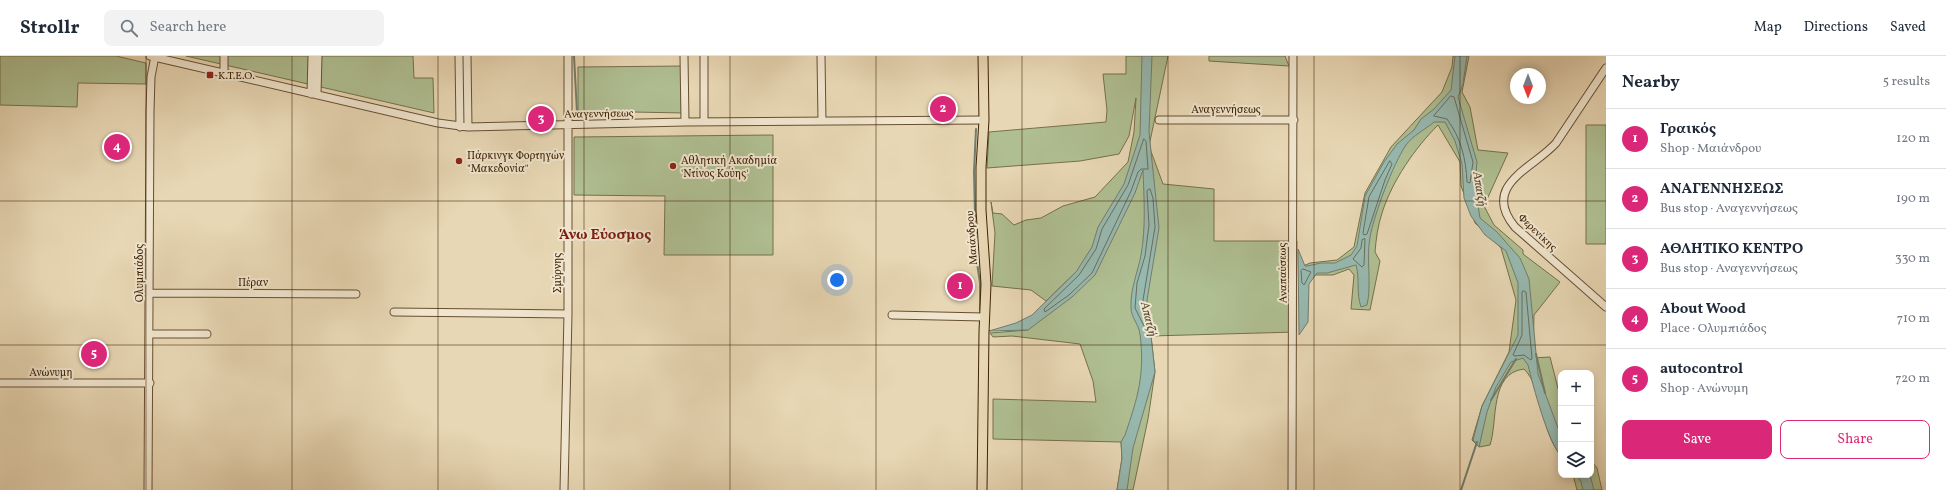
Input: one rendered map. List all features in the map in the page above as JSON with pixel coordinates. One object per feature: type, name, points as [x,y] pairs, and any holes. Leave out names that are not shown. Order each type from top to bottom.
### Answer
[{"type":"main road","name":"Μαιάνδρου","points":[[982,490],[984,316],[986,284],[981,210],[981,167],[984,120],[983,56]]},
{"type":"street","name":"Αναγεννήσεως","points":[[153,56],[224,74],[464,127],[685,122],[984,120]]},
{"type":"street","name":"Ολυμπιάδος","points":[[148,490],[151,334],[151,85],[153,56]]},
{"type":"street","points":[[224,56],[224,74]]},
{"type":"street","points":[[312,56],[314,94]]},
{"type":"street","points":[[314,94],[318,56]]},
{"type":"street","points":[[459,56],[464,127]]},
{"type":"street","points":[[464,127],[467,56]]},
{"type":"street","name":"Σμύρνης","points":[[564,490],[568,314],[568,56]]},
{"type":"street","points":[[684,56],[685,122]]},
{"type":"street","points":[[704,56],[704,122]]},
{"type":"street","points":[[821,56],[822,121]]},
{"type":"street","name":"Αναπαύσεως","points":[[1292,56],[1294,120],[1292,490]]},
{"type":"street","name":"Φερενίκης","points":[[1606,68],[1554,145],[1512,180],[1505,192],[1503,205],[1506,215],[1515,227],[1606,307]]},
{"type":"street","name":"Αναγεννήσεως","points":[[1159,120],[1294,120]]},
{"type":"street","name":"Πέραν","points":[[150,293],[356,294]]},
{"type":"street","points":[[394,312],[568,314]]},
{"type":"street","points":[[892,315],[984,316]]},
{"type":"street","points":[[151,334],[207,334]]},
{"type":"street","name":"Ανώνυμη","points":[[0,383],[150,383]]},
{"type":"green space","points":[[0,56],[116,56],[146,63],[146,84],[78,83],[77,107],[0,105]]},
{"type":"green space","points":[[186,56],[413,56],[414,78],[433,78],[434,113]]},
{"type":"green space","points":[[1126,56],[1168,56],[1149,146],[1163,184],[1214,189],[1214,241],[1297,241],[1296,332],[1151,336],[1155,372],[1148,419],[1133,490],[1117,490],[1122,458],[1121,442],[993,439],[993,399],[1096,402],[1093,381],[1080,344],[1012,336],[993,337],[990,333],[1028,330],[1076,272],[1046,301],[1031,290],[992,286],[995,233],[991,202],[993,213],[1002,214],[1014,225],[1026,220],[1041,218],[1063,206],[1095,197],[1128,162],[1134,132],[1136,98],[1129,136],[1119,154],[1080,161],[987,168],[989,132],[1106,122],[1107,110],[1103,74],[1126,74]]},
{"type":"green space","points":[[1209,56],[1285,56],[1289,66],[1209,61]]},
{"type":"green space","points":[[1453,56],[1469,56],[1462,92],[1470,107],[1478,150],[1508,153],[1484,206],[1494,225],[1523,250],[1523,254],[1560,282],[1534,315],[1533,358],[1550,357],[1558,388],[1558,451],[1549,435],[1535,388],[1524,369],[1513,372],[1505,379],[1500,389],[1490,445],[1479,447],[1472,440],[1482,406],[1509,352],[1516,300],[1501,248],[1475,223],[1461,186],[1460,162],[1438,125],[1429,134],[1405,166],[1386,201],[1378,227],[1375,252],[1380,261],[1370,310],[1351,309],[1354,275],[1349,269],[1333,275],[1315,275],[1308,278],[1301,267],[1310,263],[1337,260],[1354,247],[1365,193],[1391,147],[1442,92],[1452,67]]},
{"type":"green space","points":[[685,66],[685,113],[578,111],[578,67]]},
{"type":"green space","points":[[1586,125],[1606,125],[1606,244],[1586,244]]},
{"type":"green space","name":"Αθλητική Ακαδημία 'Ντίνος Κούης'","points":[[773,135],[773,255],[664,255],[665,196],[574,195],[574,137]]},
{"type":"green space","points":[[1594,464],[1597,468],[1602,490],[1577,490],[1574,478],[1594,478]]},
{"type":"water","points":[[1142,56],[1152,56],[1149,132],[1159,228],[1147,300],[1155,372],[1133,448],[1127,490],[1117,490],[1122,458],[1121,442],[1134,409],[1141,374],[1142,361],[1140,334],[1131,311],[1131,301],[1144,234],[1143,170],[1135,193],[1095,275],[1072,297],[1028,330],[989,331],[1016,323],[1032,315],[1076,272],[1092,247],[1098,227],[1124,184],[1140,135]]},
{"type":"water","points":[[1455,56],[1467,56],[1463,84],[1458,97],[1477,162],[1475,185],[1480,218],[1497,232],[1520,258],[1529,279],[1538,374],[1558,428],[1558,452],[1546,427],[1528,365],[1523,358],[1511,362],[1496,387],[1487,412],[1479,447],[1473,440],[1482,406],[1518,335],[1518,283],[1506,251],[1485,235],[1471,216],[1464,198],[1462,164],[1455,141],[1445,122],[1434,122],[1415,136],[1406,145],[1395,164],[1375,216],[1370,237],[1369,289],[1367,305],[1361,307],[1356,265],[1327,273],[1317,273],[1309,284],[1308,322],[1299,335],[1298,249],[1305,266],[1321,263],[1335,263],[1351,255],[1357,246],[1365,196],[1384,162],[1397,144],[1414,130],[1421,119],[1434,109],[1451,90]]},
{"type":"water","points":[[1579,478],[1591,478],[1594,490],[1583,490]]},
{"type":"waterway","points":[[574,56],[577,112]]},
{"type":"waterway","points":[[976,129],[974,172],[976,256],[980,283],[980,310]]},
{"type":"waterway","name":"Απατζή","points":[[1536,354],[1545,393]]},
{"type":"waterway","name":"Απατζή","points":[[1491,400],[1516,359]]},
{"type":"waterway","name":"Απατζή","points":[[1461,490],[1477,442]]},
{"type":"place","name":"K.T.E.O.","points":[[210,75]]},
{"type":"place","name":"ΑΝΑΓΕΝΝΗΣΕΩΣ","points":[[943,109]]},
{"type":"place","name":"ΑΘΛΗΤΙΚΟ ΚΕΝΤΡΟ","points":[[541,119]]},
{"type":"place","name":"About Wood","points":[[117,147]]},
{"type":"place","name":"Πάρκινγκ Φορτηγών \"Μακεδονία\"","points":[[459,161]]},
{"type":"place","name":"Αθλητική Ακαδημία 'Ντίνος Κούης'","points":[[673,166]]},
{"type":"place","name":"Γραικός","points":[[960,286]]},
{"type":"place","name":"autocontrol","points":[[94,354]]},
{"type":"district","name":"Άνω Εύοσμος","points":[[605,234]]}]
